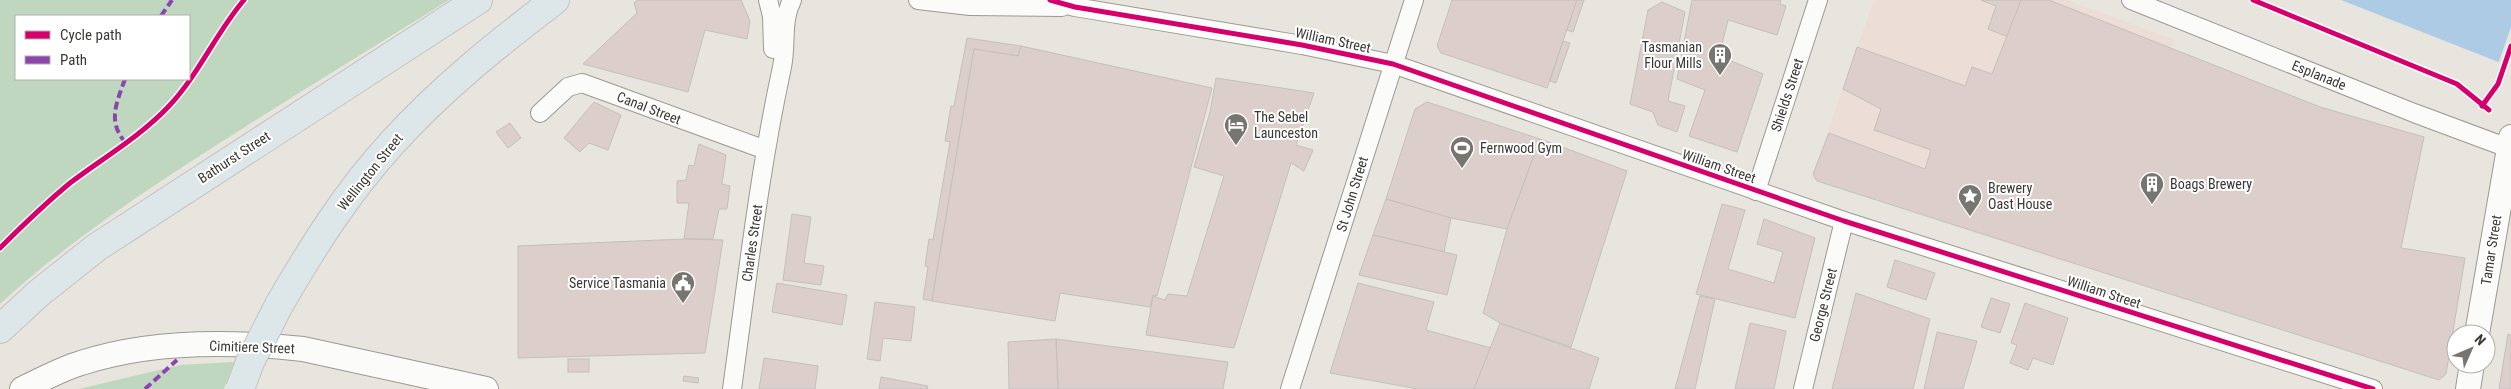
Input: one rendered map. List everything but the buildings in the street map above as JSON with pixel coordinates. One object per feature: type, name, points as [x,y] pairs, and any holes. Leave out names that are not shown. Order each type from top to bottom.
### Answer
[{"type":"highway","name":"Bathurst Street","points":[[0,329],[39,293],[97,247],[478,0]]},
{"type":"highway","name":"Wellington Street","points":[[240,389],[250,362],[279,305],[328,225],[391,144],[468,68],[555,0]]},
{"type":"main road","name":"Tamar Street","points":[[2479,324],[2510,145]]},
{"type":"main road","name":"Cimitiere Street","points":[[22,389],[80,363],[150,349],[211,344],[303,349],[486,389]]},
{"type":"main road","points":[[2468,389],[2470,374]]},
{"type":"street","name":"Charles Street","points":[[768,0],[772,16],[775,97]]},
{"type":"street","name":"Charles Street","points":[[732,389],[766,150],[782,65],[785,18],[792,0]]},
{"type":"street","name":"William Street","points":[[918,0],[970,6],[1075,7]]},
{"type":"street","name":"William Street","points":[[1050,0],[1075,7],[1302,45],[1393,64],[1756,191],[2373,389]]},
{"type":"street","name":"St John Street","points":[[1290,389],[1414,0]]},
{"type":"street","name":"Shields Street","points":[[1756,191],[1818,0]]},
{"type":"street","name":"Esplanade","points":[[2131,0],[2414,113],[2510,145]]},
{"type":"street","name":"Canal Street","points":[[540,113],[568,87],[582,83],[766,150]]},
{"type":"street","name":"George Street","points":[[1803,389],[1844,220]]},
{"type":"shaded area","points":[[1874,0],[2067,0],[2175,40],[2076,266],[1811,179]]},
{"type":"green space","points":[[0,0],[449,0],[265,114],[151,188],[73,243],[0,304]]},
{"type":"green space","points":[[234,362],[224,389],[79,389],[180,365]]},
{"type":"water","points":[[2341,0],[2511,0],[2511,67]]},
{"type":"pier","points":[[2511,27],[2511,69],[2498,64]]},
{"type":"marked path","points":[[162,15],[172,0]]},
{"type":"marked path","points":[[125,80],[115,111],[115,119],[116,127],[125,142]]},
{"type":"marked path","points":[[145,389],[177,360]]},
{"type":"cycle path","points":[[190,79],[244,0]]},
{"type":"cycle path","points":[[1050,0],[1075,7],[1302,45],[1393,64],[1844,221],[2373,389]]},
{"type":"cycle path","points":[[2253,0],[2457,84],[2489,110]]},
{"type":"cycle path","points":[[2482,106],[2498,84],[2511,46]]},
{"type":"cycle path","points":[[0,248],[70,183],[134,137],[158,117],[180,94],[190,80]]},
{"type":"place","name":"Tasmanian Flour Mills","points":[[1720,76]]},
{"type":"place","name":"The Sebel Launceston","points":[[1236,146]]},
{"type":"place","name":"Fernwood Gym","points":[[1462,169]]},
{"type":"place","name":"Boags Brewery","points":[[2152,205]]},
{"type":"place","name":"Brewery Oast House","points":[[1970,217]]},
{"type":"place","name":"Service Tasmania","points":[[683,304]]}]
